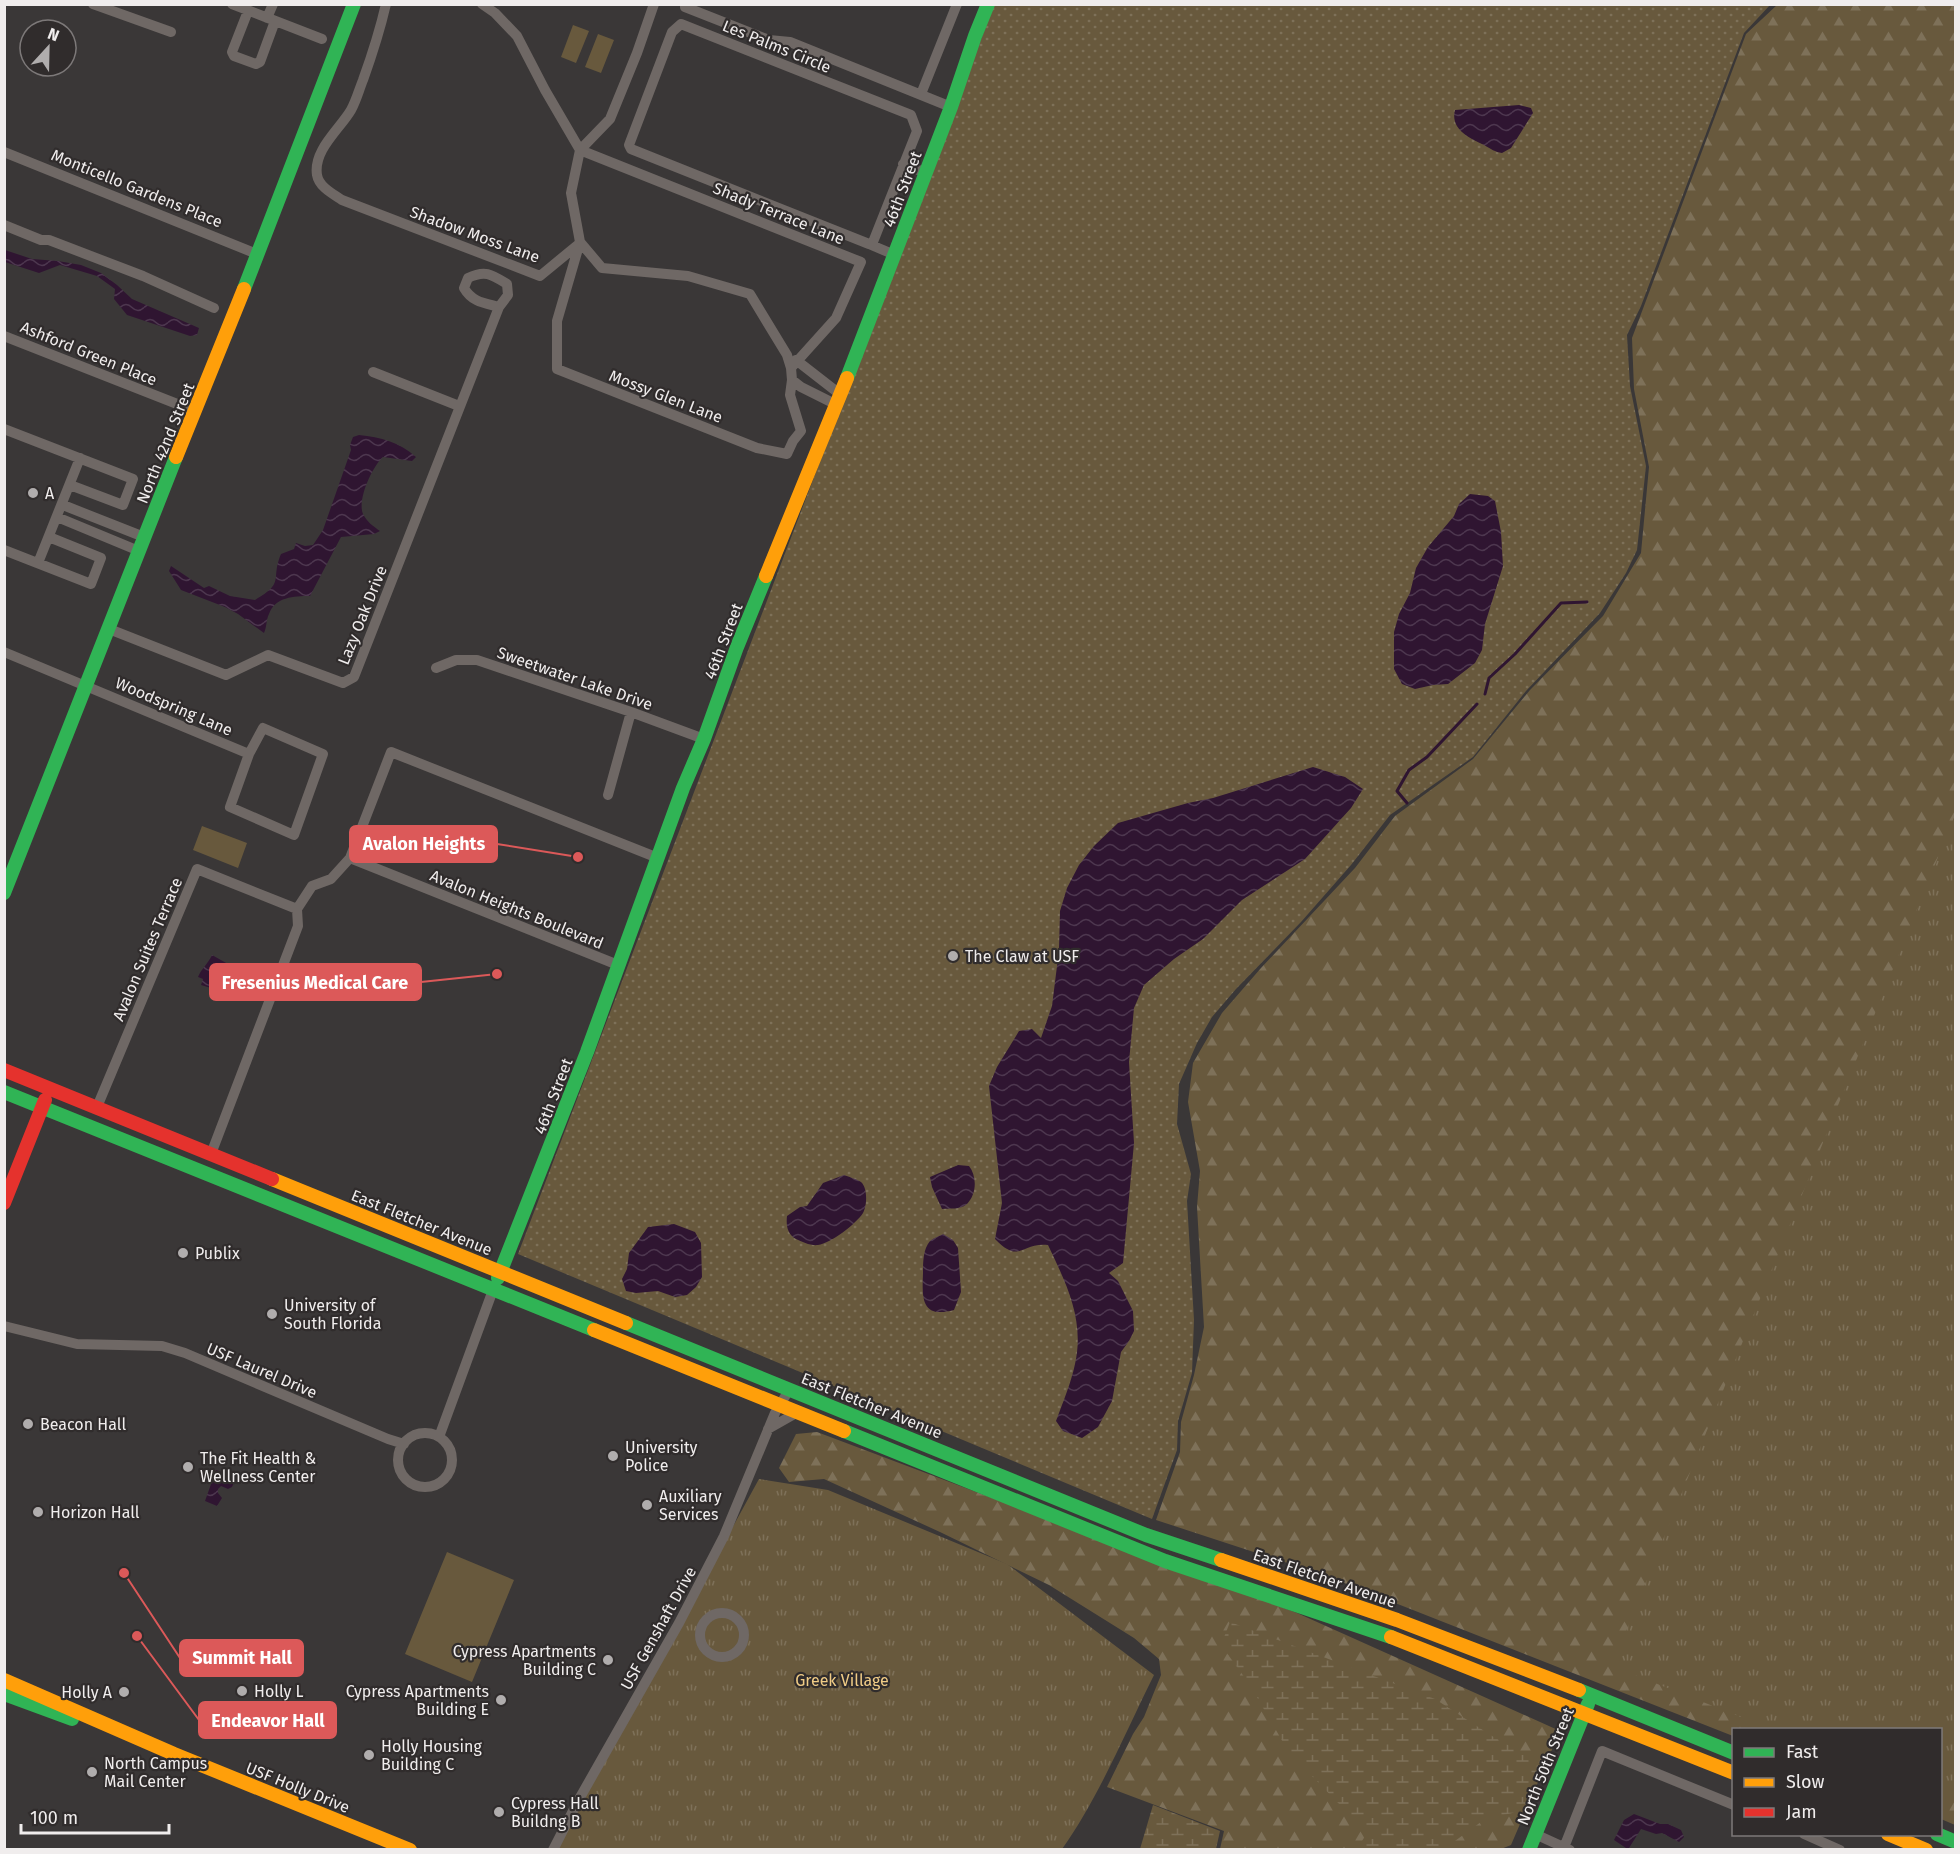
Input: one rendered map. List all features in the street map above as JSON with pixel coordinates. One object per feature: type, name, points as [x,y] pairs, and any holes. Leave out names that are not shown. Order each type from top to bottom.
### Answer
[{"type":"main road","name":"North 42nd Street","points":[[4,893],[354,4]]},
{"type":"main road","name":"46th Street","points":[[493,1290],[579,1072],[683,788],[704,739],[736,647],[839,400],[988,4]]},
{"type":"main road","name":"East Fletcher Avenue","points":[[4,1070],[1146,1535],[1397,1620],[1732,1752]]},
{"type":"main road","points":[[4,1203],[49,1088]]},
{"type":"main road","name":"East Fletcher Avenue","points":[[4,1092],[777,1408],[798,1412],[1165,1561],[1392,1637],[1732,1772]]},
{"type":"main road","points":[[122,1140],[172,1149],[195,1159],[211,1154]]},
{"type":"main road","name":"USF Holly Drive","points":[[4,1680],[174,1754],[410,1850]]},
{"type":"main road","name":"USF Holly Drive","points":[[4,1694],[174,1754]]},
{"type":"main road","name":"North 50th Street","points":[[1529,1850],[1592,1696]]},
{"type":"main road","points":[[1893,1836],[1926,1850]]},
{"type":"main road","points":[[1942,1836],[1956,1842]]},
{"type":"street","points":[[93,4],[171,32]]},
{"type":"street","points":[[232,4],[322,39]]},
{"type":"street","points":[[248,11],[232,52],[234,56],[256,64],[260,62],[273,4]]},
{"type":"street","name":"Shadow Moss Lane","points":[[386,4],[376,45],[353,107],[319,159],[317,176],[327,191],[342,200],[540,276],[580,242]]},
{"type":"street","points":[[482,4],[517,36],[580,150]]},
{"type":"street","points":[[654,4],[610,119],[580,150],[571,194],[580,242],[602,268],[688,276],[750,294],[787,355],[839,400]]},
{"type":"street","points":[[921,94],[957,4]]},
{"type":"street","points":[[895,255],[631,149],[629,145],[672,32],[681,24],[685,6],[769,40],[790,42],[951,107]]},
{"type":"street","name":"Les Palms Circle","points":[[681,24],[910,115],[917,131],[873,242],[869,244]]},
{"type":"street","name":"Shady Terrace Lane","points":[[580,150],[861,262],[836,318],[796,362]]},
{"type":"street","name":"Monticello Gardens Place","points":[[4,152],[257,254]]},
{"type":"street","points":[[903,164],[926,173]]},
{"type":"street","points":[[4,225],[115,265],[210,307]]},
{"type":"street","name":"Mossy Glen Lane","points":[[580,242],[557,321],[557,369],[757,448],[787,454],[801,431],[790,395],[796,362]]},
{"type":"street","name":"Lazy Oak Drive","points":[[109,628],[226,675],[268,655],[343,683],[354,677],[499,307]]},
{"type":"street","name":"Ashford Green Place","points":[[4,336],[195,411]]},
{"type":"street","points":[[373,372],[459,406]]},
{"type":"street","points":[[792,380],[801,387],[839,400]]},
{"type":"street","points":[[4,429],[133,479],[123,505],[70,484]]},
{"type":"street","points":[[38,563],[80,458]]},
{"type":"street","points":[[63,505],[144,537]]},
{"type":"street","points":[[57,517],[139,551]]},
{"type":"street","points":[[4,550],[91,584],[101,558],[49,537]]},
{"type":"street","name":"Woodspring Lane","points":[[4,652],[249,754]]},
{"type":"street","name":"Sweetwater Lake Drive","points":[[436,668],[456,660],[477,660],[704,739]]},
{"type":"street","points":[[608,795],[631,712]]},
{"type":"street","points":[[263,728],[323,754],[294,835],[230,807],[249,754],[263,728]]},
{"type":"street","points":[[211,1154],[298,926],[297,909],[312,886],[331,879],[350,858],[391,752],[657,858]]},
{"type":"street","name":"Avalon Heights Boulevard","points":[[350,858],[618,965]]},
{"type":"street","name":"Avalon Suites Terrace","points":[[97,1107],[196,869],[297,909]]},
{"type":"street","points":[[439,1437],[493,1290]]},
{"type":"street","name":"USF Laurel Drive","points":[[4,1326],[77,1344],[162,1346],[185,1353],[404,1444]]},
{"type":"street","name":"USF Genshaft Drive","points":[[553,1850],[724,1536],[777,1408],[789,1390]]},
{"type":"street","points":[[768,1429],[798,1412]]},
{"type":"street","points":[[421,1434],[439,1437],[450,1450],[451,1459],[447,1475],[434,1485],[417,1486],[409,1482],[399,1467],[398,1458],[404,1444],[412,1436],[421,1434]]},
{"type":"street","points":[[716,1613],[731,1615],[741,1625],[742,1643],[735,1652],[728,1655],[708,1652],[701,1642],[702,1625],[716,1613]]},
{"type":"street","points":[[682,1616],[702,1625]]},
{"type":"street","points":[[1535,1834],[1566,1849],[1602,1751],[1732,1804]]},
{"type":"street","points":[[1808,1836],[1840,1850]]},
{"type":"green space","points":[[994,5],[1770,5],[1744,33],[1641,306],[1627,335],[1630,386],[1646,466],[1637,550],[1626,573],[1600,613],[1526,691],[1473,757],[1390,815],[1351,865],[1301,922],[1236,989],[1212,1017],[1197,1043],[1179,1084],[1177,1124],[1191,1174],[1187,1201],[1194,1320],[1192,1373],[1178,1421],[1177,1450],[1152,1519],[518,1254]]},
{"type":"green space","points":[[1777,5],[1955,5],[1955,1825],[1942,1819],[1942,1728],[1732,1728],[1732,1736],[1324,1575],[1156,1520],[1180,1452],[1181,1422],[1204,1327],[1197,1207],[1200,1171],[1188,1102],[1193,1063],[1222,1013],[1355,868],[1395,816],[1473,759],[1530,690],[1603,616],[1641,553],[1649,467],[1634,389],[1632,338],[1746,34]]},
{"type":"green space","points":[[573,25],[589,31],[576,63],[561,57]]},
{"type":"green space","points":[[598,34],[614,40],[601,73],[585,67]]},
{"type":"green space","points":[[1955,815],[1955,1803],[1942,1797],[1942,1728],[1768,1728],[1612,1666]]},
{"type":"green space","points":[[202,826],[247,843],[238,868],[193,850]]},
{"type":"green space","points":[[817,1432],[1297,1613],[1560,1731],[1511,1845],[1501,1849],[1220,1849],[1224,1831],[1107,1787],[1144,1717],[1161,1675],[1159,1659],[1134,1638],[1049,1585],[940,1532],[824,1479],[789,1482],[779,1468],[796,1434]]},
{"type":"green space","name":"Greek Village","points":[[759,1479],[828,1490],[1007,1564],[1154,1675],[1100,1787],[1062,1849],[556,1850]]},
{"type":"green space","points":[[447,1552],[514,1580],[472,1682],[405,1654]]},
{"type":"green space","points":[[1230,1622],[1435,1699],[1492,1736],[1543,1765],[1526,1810],[1485,1819],[1444,1849],[1357,1849],[1367,1833],[1288,1751],[1250,1685],[1221,1645]]},
{"type":"green space","points":[[1153,1805],[1220,1831],[1216,1849],[1140,1849]]},
{"type":"water","points":[[1519,105],[1531,108],[1533,113],[1511,148],[1502,153],[1467,136],[1455,122],[1455,110]]},
{"type":"water","points":[[5,250],[32,259],[81,265],[101,273],[132,299],[199,328],[197,335],[190,336],[127,315],[114,299],[115,289],[97,276],[60,265],[39,273],[5,262]]},
{"type":"water","points":[[359,435],[389,441],[416,457],[412,461],[383,457],[379,462],[364,492],[362,508],[366,519],[380,531],[374,534],[341,537],[310,596],[292,597],[276,604],[268,616],[264,633],[225,607],[181,590],[169,571],[171,566],[204,588],[209,586],[230,596],[255,600],[271,589],[276,580],[281,554],[294,549],[296,543],[305,546],[313,545],[323,530],[351,450],[353,437]]},
{"type":"water","points":[[1470,494],[1488,496],[1495,501],[1501,532],[1503,566],[1485,624],[1482,650],[1475,663],[1448,684],[1415,689],[1402,684],[1394,669],[1394,632],[1399,614],[1410,593],[1416,568],[1428,547],[1454,516],[1459,504]]},
{"type":"water","points":[[1313,767],[1345,777],[1363,789],[1351,808],[1305,859],[1242,900],[1203,939],[1174,959],[1144,985],[1134,1008],[1129,1062],[1134,1143],[1123,1263],[1109,1273],[1118,1281],[1133,1311],[1134,1331],[1121,1352],[1112,1401],[1098,1427],[1082,1438],[1063,1431],[1056,1421],[1075,1364],[1078,1332],[1072,1302],[1061,1273],[1048,1245],[1032,1246],[1016,1252],[1003,1247],[995,1239],[1002,1203],[989,1086],[997,1067],[1019,1031],[1032,1029],[1041,1038],[1052,1006],[1059,950],[1060,911],[1067,888],[1079,865],[1094,846],[1118,823],[1213,798]]},
{"type":"water","points":[[212,955],[228,964],[225,972],[216,969],[214,974],[219,977],[214,989],[201,985],[203,979],[198,977]]},
{"type":"water","points":[[958,1165],[969,1166],[972,1170],[975,1185],[973,1195],[964,1206],[942,1209],[930,1177]]},
{"type":"water","points":[[844,1175],[859,1181],[865,1188],[865,1206],[860,1217],[843,1232],[823,1244],[810,1244],[793,1237],[788,1229],[787,1216],[800,1207],[807,1206],[823,1183]]},
{"type":"water","points":[[674,1224],[695,1232],[701,1243],[702,1277],[696,1287],[687,1295],[675,1297],[658,1291],[636,1293],[626,1291],[622,1279],[627,1269],[629,1253],[648,1227]]},
{"type":"water","points":[[943,1234],[953,1240],[958,1248],[961,1292],[954,1310],[935,1312],[929,1309],[924,1298],[923,1261],[928,1244]]},
{"type":"water","points":[[216,1470],[236,1478],[232,1487],[228,1489],[221,1486],[218,1489],[222,1498],[217,1506],[205,1501]]},
{"type":"water","points":[[1634,1814],[1660,1824],[1668,1824],[1681,1830],[1684,1837],[1679,1842],[1662,1833],[1656,1834],[1641,1829],[1629,1848],[1626,1848],[1614,1840],[1624,1820]]},
{"type":"waterway","points":[[1485,694],[1489,678],[1515,654],[1561,603],[1587,602]]},
{"type":"waterway","points":[[1407,803],[1397,791],[1409,770],[1427,757],[1477,704]]},
{"type":"traffic: fast","points":[[244,289],[354,4]]},
{"type":"traffic: fast","points":[[847,378],[988,4]]},
{"type":"traffic: fast","points":[[4,893],[176,457]]},
{"type":"traffic: fast","points":[[498,1278],[587,1052],[683,788],[766,576]]},
{"type":"traffic: fast","points":[[4,1092],[594,1330]]},
{"type":"traffic: fast","points":[[626,1323],[1146,1535],[1221,1560]]},
{"type":"traffic: fast","points":[[844,1431],[1165,1561],[1391,1637]]},
{"type":"traffic: fast","points":[[1579,1690],[1732,1752]]},
{"type":"traffic: fast","points":[[4,1694],[72,1719]]},
{"type":"traffic: fast","points":[[1529,1850],[1588,1704]]},
{"type":"traffic: fast","points":[[1942,1836],[1956,1842]]},
{"type":"traffic: slow","points":[[176,457],[244,289]]},
{"type":"traffic: slow","points":[[766,576],[847,378]]},
{"type":"traffic: slow","points":[[272,1179],[626,1323]]},
{"type":"traffic: slow","points":[[594,1330],[844,1431]]},
{"type":"traffic: slow","points":[[1221,1560],[1397,1620],[1579,1690]]},
{"type":"traffic: slow","points":[[1391,1637],[1732,1772]]},
{"type":"traffic: slow","points":[[4,1680],[174,1754],[410,1850]]},
{"type":"traffic: slow","points":[[1893,1836],[1926,1850]]},
{"type":"traffic: jam","points":[[4,1070],[272,1179]]},
{"type":"traffic: jam","points":[[4,1203],[45,1100]]},
{"type":"place","name":"A","points":[[33,493]]},
{"type":"place","name":"Avalon Heights","points":[[578,857]]},
{"type":"place","name":"The Claw at USF","points":[[953,956]]},
{"type":"place","name":"Fresenius Medical Care","points":[[497,974]]},
{"type":"place","name":"Publix","points":[[183,1253]]},
{"type":"place","name":"University of South Florida","points":[[272,1314]]},
{"type":"place","name":"Beacon Hall","points":[[28,1424]]},
{"type":"place","name":"University Police","points":[[613,1456]]},
{"type":"place","name":"The Fit Health & Wellness Center","points":[[188,1467]]},
{"type":"place","name":"Auxiliary Services","points":[[647,1505]]},
{"type":"place","name":"Horizon Hall","points":[[38,1512]]},
{"type":"place","name":"Summit Hall","points":[[124,1573]]},
{"type":"place","name":"Endeavor Hall","points":[[137,1636]]},
{"type":"place","name":"Cypress Apartments Building C","points":[[608,1660]]},
{"type":"place","name":"Holly L","points":[[242,1691]]},
{"type":"place","name":"Holly A","points":[[124,1692]]},
{"type":"place","name":"Cypress Apartments Building E","points":[[501,1700]]},
{"type":"place","name":"Holly Housing Building C","points":[[369,1755]]},
{"type":"place","name":"North Campus Mail Center","points":[[92,1772]]},
{"type":"place","name":"Cypress Hall Buildng B","points":[[499,1812]]}]
